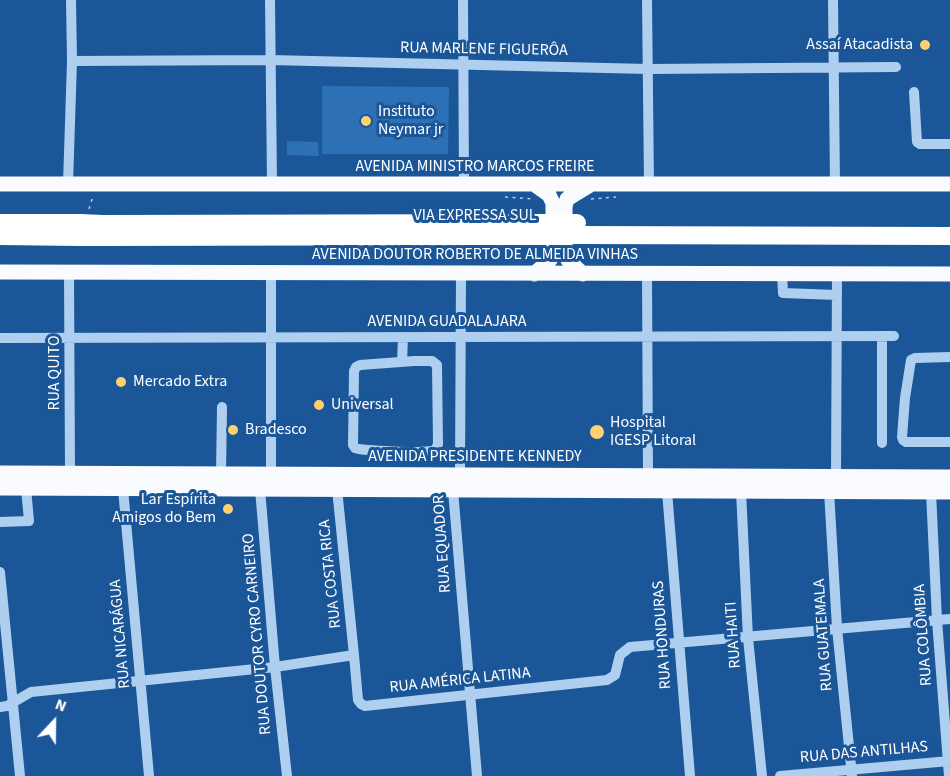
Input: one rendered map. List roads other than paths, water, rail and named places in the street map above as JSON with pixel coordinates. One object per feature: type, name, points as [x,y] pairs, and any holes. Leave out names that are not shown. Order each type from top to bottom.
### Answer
[{"type":"highway","name":"VIA EXPRESSA SUL","points":[[0,223],[80,230]]},
{"type":"highway","name":"VIA EXPRESSA SUL","points":[[0,236],[80,230],[576,229],[950,224]]},
{"type":"highway","name":"VIA EXPRESSA SUL","points":[[576,229],[950,236]]},
{"type":"main road","name":"AVENIDA MINISTRO MARCOS FREIRE","points":[[0,184],[944,184]]},
{"type":"main road","points":[[534,185],[549,195],[554,210],[553,255],[534,274]]},
{"type":"main road","points":[[583,274],[568,260],[565,252],[565,207],[567,199],[590,185]]},
{"type":"main road","name":"AVENIDA DOUTOR ROBERTO DE ALMEIDA VINHAS","points":[[0,272],[950,274]]},
{"type":"main road","name":"AVENIDA PRESIDENTE KENNEDY","points":[[0,473],[950,477]]},
{"type":"main road","name":"AVENIDA PRESIDENTE KENNEDY","points":[[0,488],[950,492]]},
{"type":"street","points":[[68,184],[72,61],[71,0]]},
{"type":"street","points":[[270,0],[272,184]]},
{"type":"street","points":[[463,0],[464,185]]},
{"type":"street","points":[[647,0],[649,184]]},
{"type":"street","points":[[833,0],[835,184]]},
{"type":"street","name":"RUA MARLENE FIGUERÔA","points":[[72,61],[270,60],[648,69],[896,67]]},
{"type":"street","points":[[915,92],[917,142],[920,144],[950,144]]},
{"type":"street","points":[[944,184],[950,173]]},
{"type":"street","name":"RUA QUITO","points":[[69,273],[70,473]]},
{"type":"street","points":[[260,489],[271,474],[272,273]]},
{"type":"street","name":"RUA EQUADOR","points":[[460,274],[460,475],[453,490],[477,776]]},
{"type":"street","points":[[647,274],[648,476]]},
{"type":"street","points":[[782,274],[783,293],[837,295]]},
{"type":"street","points":[[836,476],[837,274]]},
{"type":"street","points":[[882,336],[882,443]]},
{"type":"street","name":"AVENIDA GUADALAJARA","points":[[0,338],[894,336]]},
{"type":"street","points":[[402,362],[403,337]]},
{"type":"street","points":[[950,357],[911,360],[902,437],[906,442],[950,442]]},
{"type":"street","points":[[432,360],[437,365],[438,444],[436,448],[432,451],[373,451],[355,448],[353,446],[354,371],[356,367],[402,362],[432,360]]},
{"type":"street","points":[[221,474],[222,407]]},
{"type":"street","points":[[0,522],[28,521],[26,488]]},
{"type":"street","name":"RUA NICARÁGUA","points":[[123,489],[149,776]]},
{"type":"street","name":"RUA DOUTOR CYRO CARNEIRO","points":[[260,489],[287,776]]},
{"type":"street","name":"RUA COSTA RICA","points":[[338,489],[354,655]]},
{"type":"street","name":"RUA HONDURAS","points":[[667,491],[690,776]]},
{"type":"street","name":"RUA HAITI","points":[[741,491],[748,638],[762,776]]},
{"type":"street","name":"RUA GUATEMALA","points":[[830,491],[837,628],[851,772]]},
{"type":"street","name":"RUA COLÔMBIA","points":[[931,492],[937,620],[949,776]]},
{"type":"street","points":[[0,572],[20,776]]},
{"type":"street","name":"RUA AMÉRICA LATINA","points":[[354,655],[358,700],[365,706],[607,680],[615,675],[620,656],[630,646],[748,638],[950,619]]},
{"type":"street","points":[[0,707],[13,703],[31,692],[275,667],[354,655]]},
{"type":"street","name":"RUA DAS ANTILHAS","points":[[780,776],[851,772],[949,761]]},
{"type":"place","name":"Assaí Atacadista","points":[[925,45]]},
{"type":"place","name":"Instituto Neymar jr","points":[[366,121]]},
{"type":"place","name":"Mercado Extra","points":[[121,382]]},
{"type":"place","name":"Universal","points":[[319,405]]},
{"type":"place","name":"Bradesco","points":[[233,430]]},
{"type":"place","name":"Hospital IGESP Litoral","points":[[597,432]]},
{"type":"place","name":"Lar Espírita Amigos do Bem","points":[[228,509]]}]
